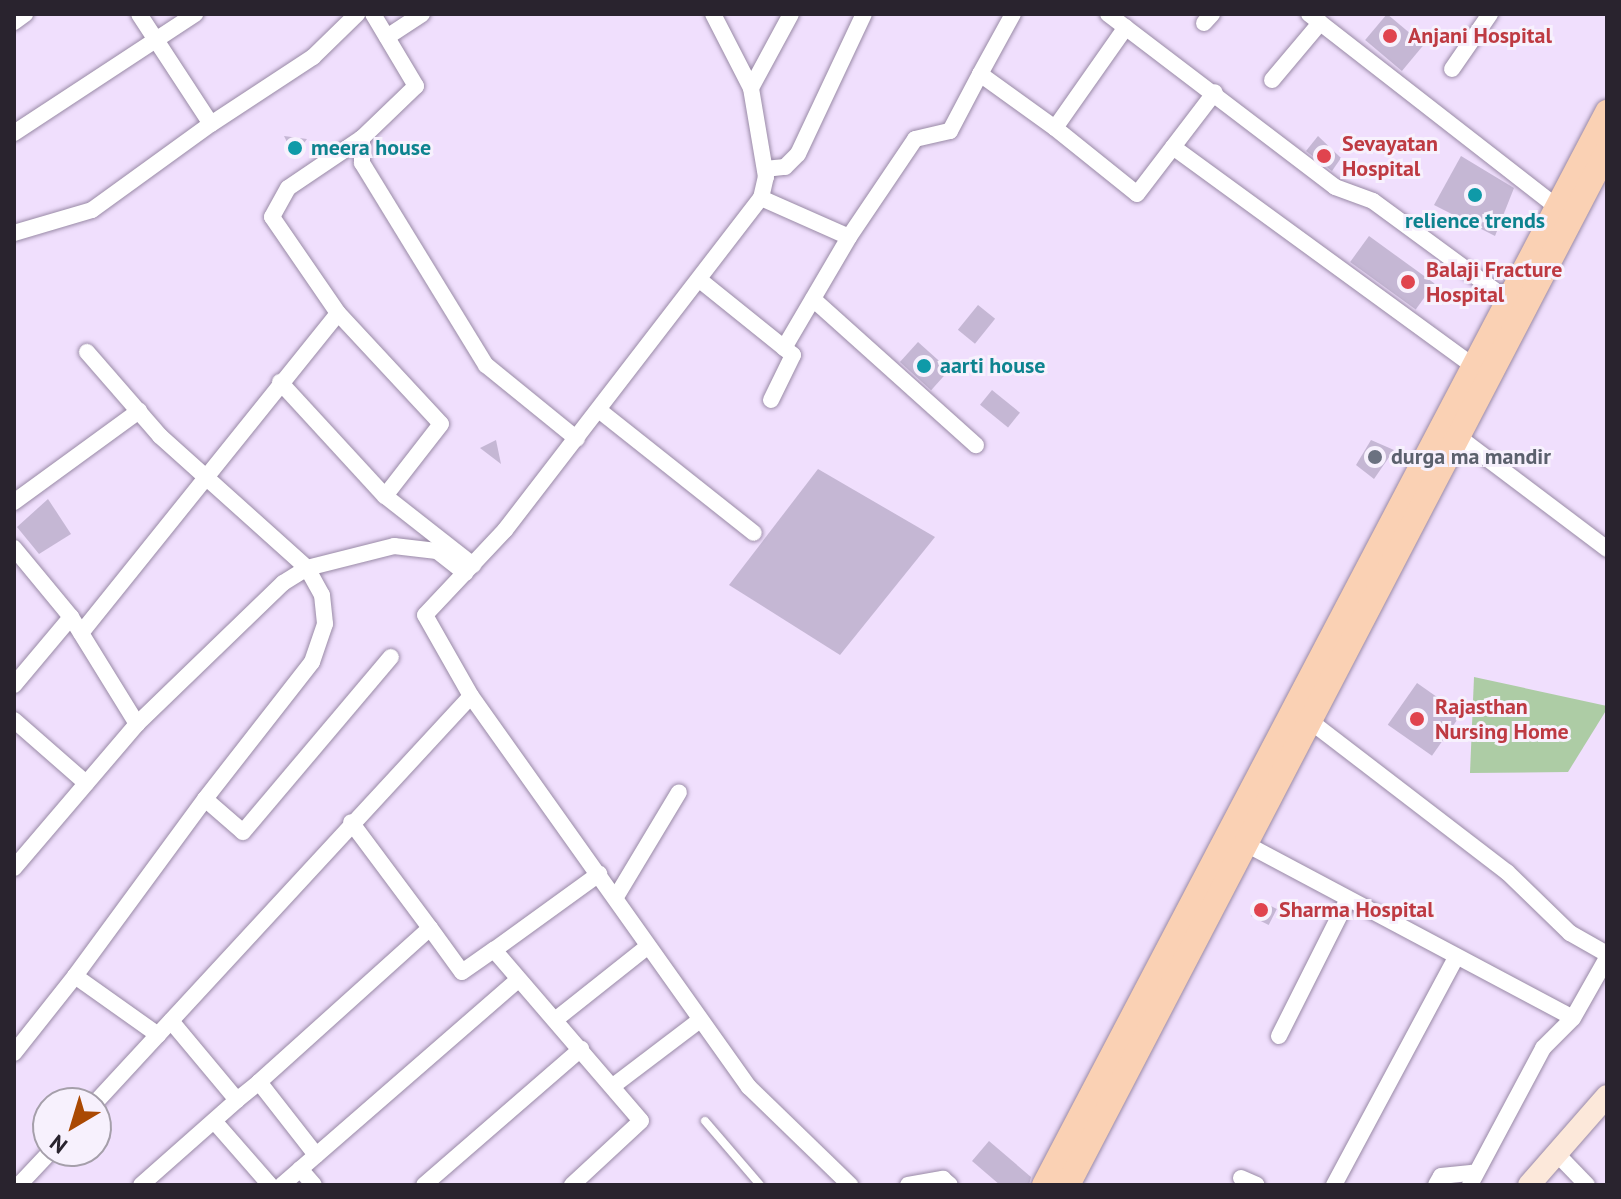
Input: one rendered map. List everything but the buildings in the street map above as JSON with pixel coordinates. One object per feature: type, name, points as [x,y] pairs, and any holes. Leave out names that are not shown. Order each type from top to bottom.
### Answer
[{"type":"main road","points":[[1068,1185],[1310,721],[1451,431],[1472,365],[1509,301],[1607,112]]},
{"type":"main road","points":[[1044,1185],[1451,431],[1607,151]]},
{"type":"street","points":[[14,22],[25,14]]},
{"type":"street","points":[[139,14],[211,124]]},
{"type":"street","points":[[14,133],[158,42],[195,14]]},
{"type":"street","points":[[14,233],[92,210],[211,124],[313,57],[357,14]]},
{"type":"street","points":[[373,14],[416,86],[362,138],[288,188],[272,217],[338,313],[441,424],[385,496]]},
{"type":"street","points":[[387,37],[422,14]]},
{"type":"street","points":[[713,14],[751,88],[765,169],[761,198],[600,411],[469,569],[425,615],[471,696],[700,1020],[777,1122],[850,1185]]},
{"type":"street","points":[[751,88],[791,14]]},
{"type":"street","points":[[765,169],[785,167],[798,154],[864,14]]},
{"type":"street","points":[[784,348],[849,237],[915,139],[950,131],[1013,14]]},
{"type":"street","points":[[1108,14],[1215,92],[1335,187],[1373,201],[1509,301]]},
{"type":"street","points":[[1452,69],[1490,14]]},
{"type":"street","points":[[1272,80],[1314,19],[1558,208]]},
{"type":"street","points":[[1055,128],[1126,27]]},
{"type":"street","points":[[980,74],[1055,128],[1137,194],[1215,92]]},
{"type":"street","points":[[362,138],[362,163],[486,365],[577,439]]},
{"type":"street","points":[[1173,147],[1472,365]]},
{"type":"street","points":[[761,198],[849,237]]},
{"type":"street","points":[[701,281],[784,348],[795,363],[771,400]]},
{"type":"street","points":[[813,299],[976,445]]},
{"type":"street","points":[[81,633],[338,313]]},
{"type":"street","points":[[14,1053],[312,662],[325,624],[322,595],[307,568],[206,477],[139,411],[87,352]]},
{"type":"street","points":[[280,382],[385,496],[469,569]]},
{"type":"street","points":[[14,502],[139,411]]},
{"type":"street","points":[[600,411],[754,533]]},
{"type":"street","points":[[1451,431],[1607,549]]},
{"type":"street","points":[[14,868],[137,724],[307,568],[394,546],[437,551],[469,569]]},
{"type":"street","points":[[14,548],[71,617],[137,724]]},
{"type":"street","points":[[14,685],[71,617]]},
{"type":"street","points":[[205,799],[243,832],[391,657]]},
{"type":"street","points":[[110,1087],[351,822],[471,696]]},
{"type":"street","points":[[14,720],[86,783]]},
{"type":"street","points":[[1310,721],[1507,872],[1570,933],[1607,956],[1573,1018],[1543,1048],[1471,1179],[1441,1176],[1436,1185]]},
{"type":"street","points":[[616,897],[679,792]]},
{"type":"street","points":[[351,822],[462,972],[599,874]]},
{"type":"street","points":[[1246,844],[1573,1018]]},
{"type":"street","points":[[1279,1036],[1348,899]]},
{"type":"street","points":[[141,1185],[430,928]]},
{"type":"street","points":[[555,1020],[647,947]]},
{"type":"street","points":[[494,950],[641,1121],[572,1185]]},
{"type":"street","points":[[1334,1185],[1456,957]]},
{"type":"street","points":[[75,976],[158,1035]]},
{"type":"street","points":[[282,1185],[518,980]]},
{"type":"street","points":[[613,1086],[700,1020]]},
{"type":"street","points":[[171,1021],[237,1100]]},
{"type":"street","points":[[424,1185],[581,1049]]},
{"type":"street","points":[[259,1082],[316,1155]]},
{"type":"street","points":[[1529,1185],[1559,1156],[1607,1096]]},
{"type":"street","points":[[214,1121],[270,1185]]},
{"type":"street","points":[[1559,1156],[1587,1185]]},
{"type":"street","points":[[19,1185],[36,1167]]},
{"type":"street","points":[[300,1169],[314,1185]]},
{"type":"street","points":[[908,1185],[943,1179],[950,1185]]},
{"type":"lane","points":[[705,1121],[760,1185]]},
{"type":"green space","points":[[1474,677],[1607,706],[1607,709],[1568,772],[1470,773]]},
{"type":"place","name":"Anjani Hospital","points":[[1390,36]]},
{"type":"place","name":"meera house","points":[[295,148]]},
{"type":"place","name":"Sevayatan Hospital","points":[[1324,156]]},
{"type":"place","name":"relience trends","points":[[1475,195]]},
{"type":"place","name":"Balaji Fracture Hospital","points":[[1408,282]]},
{"type":"place","name":"aarti house","points":[[924,366]]},
{"type":"place","name":"durga ma mandir","points":[[1375,457]]},
{"type":"place","name":"Rajasthan Nursing Home","points":[[1417,719]]},
{"type":"place","name":"Sharma Hospital","points":[[1261,910]]}]
